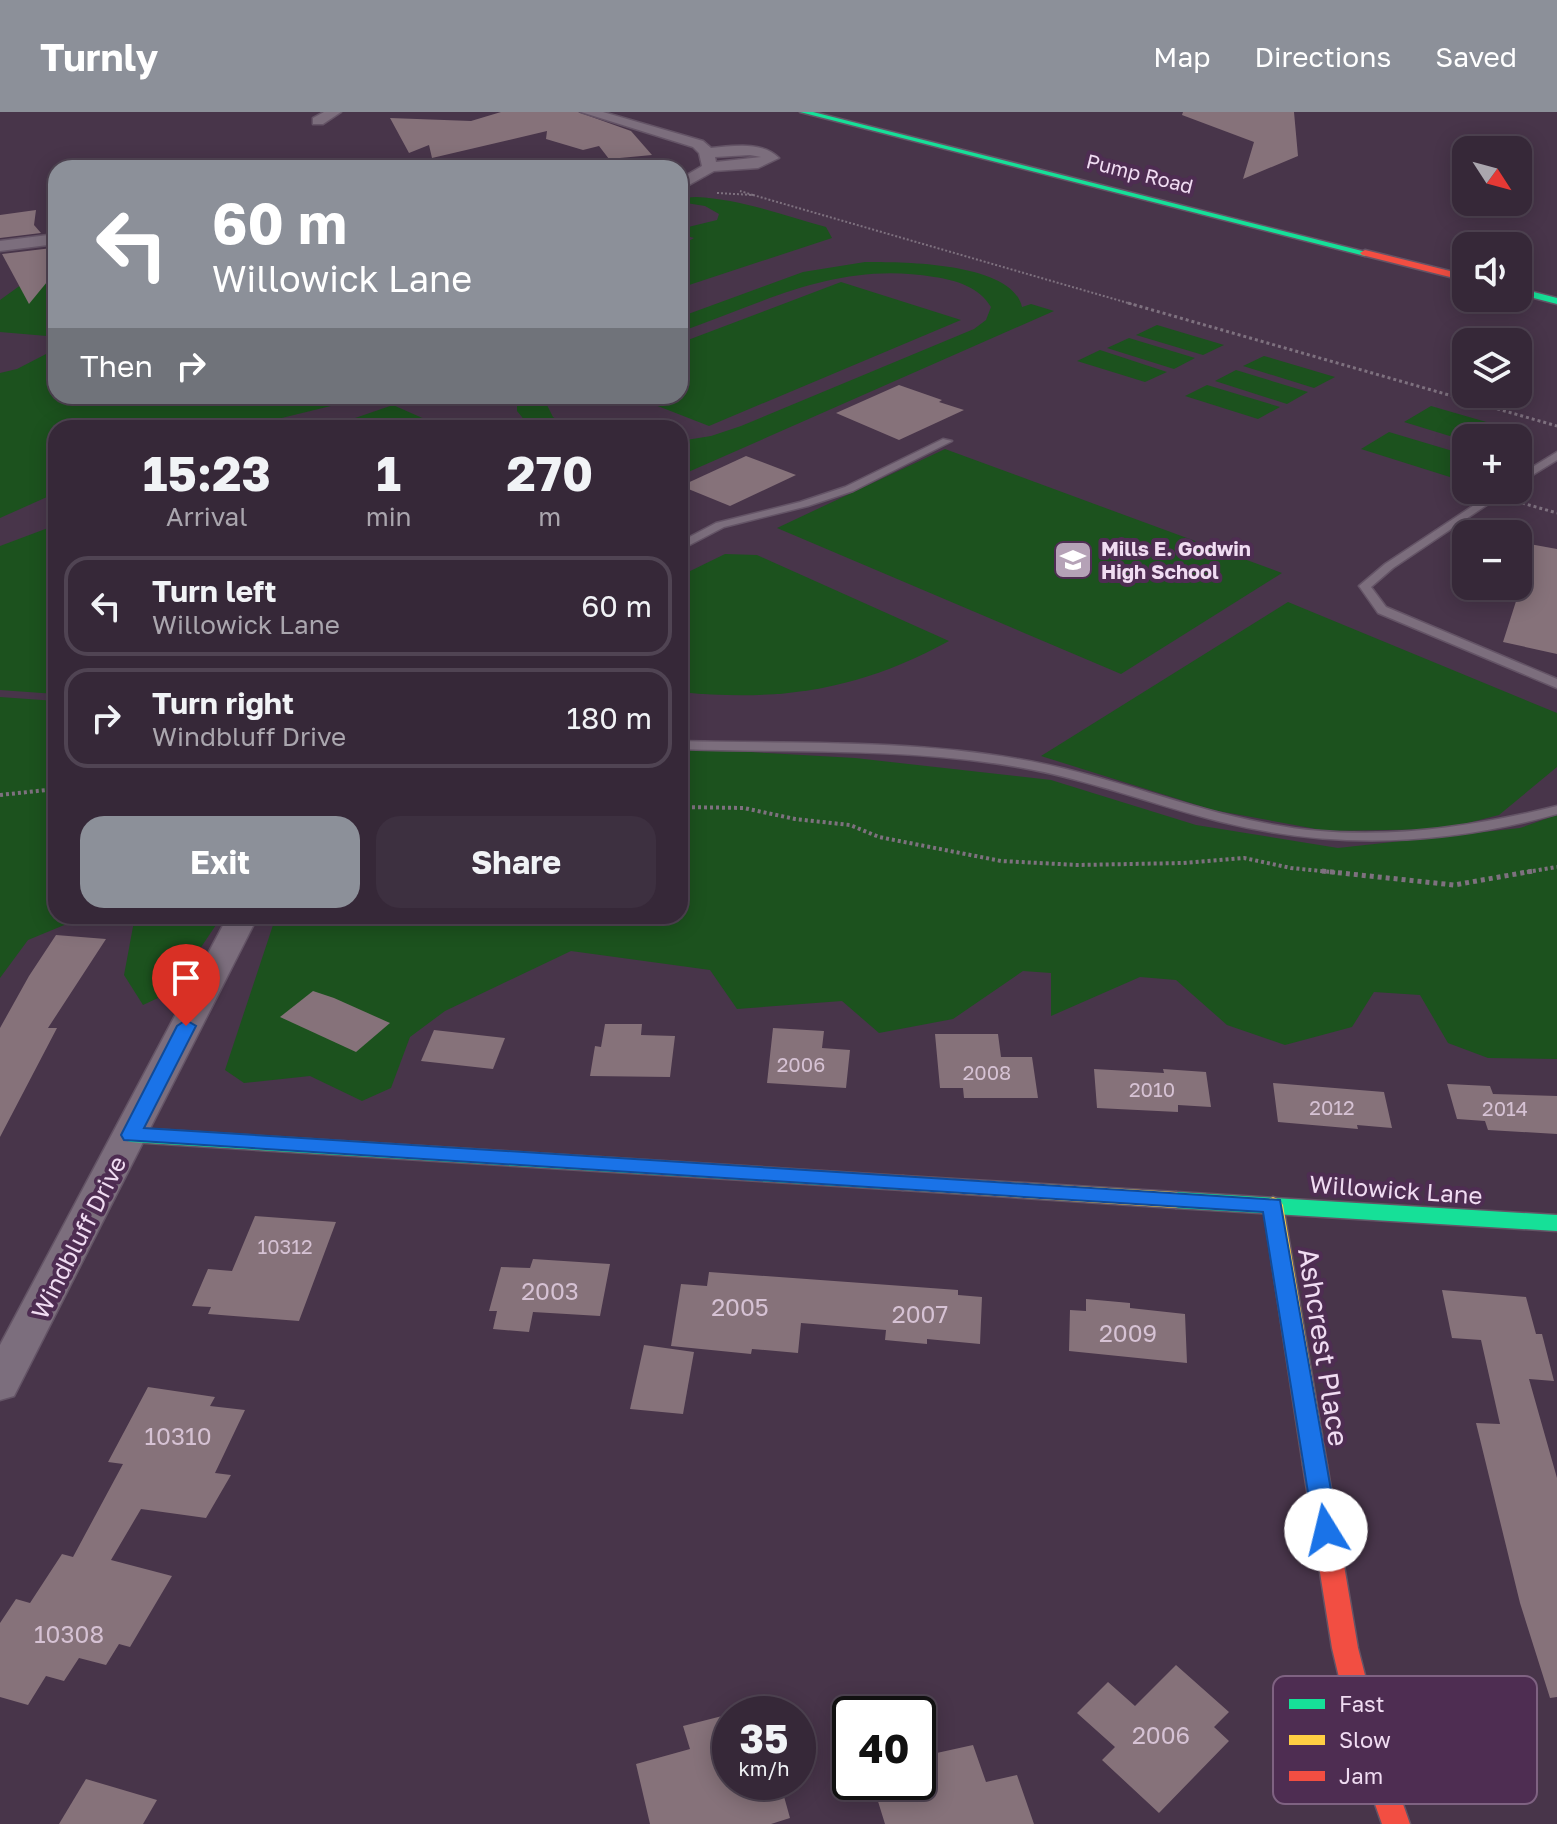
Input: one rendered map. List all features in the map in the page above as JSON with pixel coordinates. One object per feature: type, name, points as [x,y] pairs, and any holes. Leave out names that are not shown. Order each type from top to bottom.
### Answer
[{"type":"main road","name":"Pump Road","points":[[804,112],[1452,274]]},
{"type":"main road","name":"Pump Road","points":[[848,112],[1452,261]]},
{"type":"main road","points":[[1532,281],[1557,287]]},
{"type":"main road","points":[[1532,295],[1557,301]]},
{"type":"main road","name":"Willowick Lane","points":[[131,1135],[1557,1223]]},
{"type":"main road","name":"Ashcrest Place","points":[[1273,1205],[1352,1676]]},
{"type":"main road","name":"Ashcrest Place","points":[[1389,1804],[1396,1824]]},
{"type":"street","points":[[318,121],[334,112]]},
{"type":"street","points":[[588,112],[688,140],[709,160],[758,164],[769,161],[771,156]]},
{"type":"street","points":[[688,181],[702,174],[709,160]]},
{"type":"street","points":[[0,246],[48,240]]},
{"type":"street","name":"Windbluff Drive","points":[[0,1384],[239,924]]},
{"type":"lane","points":[[688,543],[720,525],[849,489],[947,441]]},
{"type":"lane","points":[[1532,472],[1557,455]]},
{"type":"lane","points":[[1483,504],[1389,566],[1365,586],[1382,610],[1557,684]]},
{"type":"lane","points":[[688,745],[880,747],[1016,762],[1055,769],[1224,819],[1279,831],[1352,838],[1408,838],[1478,831],[1557,810]]},
{"type":"path","points":[[753,195],[1557,426]]},
{"type":"path","points":[[1525,504],[1557,513]]},
{"type":"path","points":[[0,795],[48,790]]},
{"type":"path","points":[[688,807],[744,808],[795,819],[850,825],[879,837],[1001,861],[1123,864],[1244,858],[1291,868],[1454,885],[1557,867]]},
{"type":"green space","points":[[688,198],[745,204],[826,227],[832,238],[688,285],[688,241],[694,238],[688,236],[688,227],[717,220],[719,214],[705,206],[688,203]]},
{"type":"green space","points":[[865,262],[954,268],[998,281],[1014,292],[1022,307],[1031,304],[1054,311],[688,472],[688,440],[741,426],[974,329],[986,320],[991,307],[980,294],[959,283],[899,273],[866,274],[804,287],[688,329],[688,314],[803,272]]},
{"type":"green space","points":[[25,282],[48,282],[48,353],[47,336],[0,332],[0,300]]},
{"type":"green space","points":[[841,282],[961,320],[709,426],[653,404],[688,404],[688,340]]},
{"type":"green space","points":[[1157,325],[1224,345],[1203,355],[1136,335]]},
{"type":"green space","points":[[1129,338],[1195,358],[1174,369],[1107,348]]},
{"type":"green space","points":[[1100,350],[1167,372],[1145,382],[1077,361]]},
{"type":"green space","points":[[48,353],[48,404],[339,404],[274,420],[48,420],[48,497],[0,518],[0,373],[17,369]]},
{"type":"green space","points":[[1264,356],[1335,377],[1314,388],[1243,366]]},
{"type":"green space","points":[[1236,370],[1308,392],[1287,404],[1215,381]]},
{"type":"green space","points":[[1207,385],[1280,407],[1258,419],[1185,396]]},
{"type":"green space","points":[[517,404],[546,404],[558,420],[524,420],[517,411]]},
{"type":"green space","points":[[393,405],[427,420],[349,420]]},
{"type":"green space","points":[[1431,406],[1493,424],[1452,424],[1452,437],[1404,422]]},
{"type":"green space","points":[[1389,432],[1452,451],[1452,478],[1361,449]]},
{"type":"green space","points":[[945,449],[1282,573],[1121,674],[777,528]]},
{"type":"green space","points":[[48,528],[48,693],[0,690],[0,546]]},
{"type":"green space","points":[[725,554],[757,555],[949,641],[883,671],[819,689],[752,695],[688,693],[688,572]]},
{"type":"green space","points":[[1288,602],[1557,713],[1557,767],[1499,815],[1444,829],[1327,831],[1213,810],[1041,756]]},
{"type":"green space","points":[[0,697],[48,700],[48,924],[67,924],[28,940],[0,978]]},
{"type":"green space","points":[[688,748],[855,758],[1051,780],[1196,825],[1338,848],[1520,828],[1557,815],[1557,1059],[1488,1058],[1448,1043],[1420,995],[1374,992],[1352,1027],[1285,1045],[1227,1025],[1176,980],[1140,977],[1051,1016],[1051,973],[1023,971],[953,1019],[879,1033],[842,1001],[737,1009],[710,970],[571,951],[445,1011],[410,1037],[391,1088],[362,1101],[310,1076],[244,1083],[225,1070],[273,924],[688,924]]},
{"type":"green space","points":[[134,924],[217,924],[171,992],[143,1005],[124,975]]},
{"type":"building","points":[[501,112],[578,112],[631,131],[652,155],[609,159],[599,146],[583,150],[546,139],[547,131],[432,158],[429,145],[409,153],[390,118],[471,121]]},
{"type":"building","points":[[1183,112],[1294,112],[1298,156],[1243,179],[1254,142],[1182,115]]},
{"type":"building","points":[[36,210],[34,225],[41,233],[0,238],[0,215]]},
{"type":"building","points":[[48,248],[48,281],[29,304],[2,254]]},
{"type":"building","points":[[899,385],[964,410],[899,440],[836,413]]},
{"type":"building","points":[[746,456],[796,475],[730,506],[688,489],[688,483]]},
{"type":"building","points":[[1532,545],[1557,549],[1557,654],[1503,642],[1516,600],[1532,600]]},
{"type":"building","points":[[56,935],[106,939],[48,1028],[57,1028],[0,1137],[0,1028]]},
{"type":"building","points":[[313,991],[390,1023],[356,1052],[280,1017]]},
{"type":"building","points":[[605,1024],[642,1024],[641,1035],[675,1036],[670,1077],[590,1076],[595,1046],[601,1047]]},
{"type":"building","points":[[773,1028],[824,1031],[822,1048],[850,1050],[846,1088],[767,1083]]},
{"type":"building","points":[[434,1030],[505,1038],[493,1069],[421,1061]]},
{"type":"building","points":[[935,1034],[998,1034],[1001,1057],[1032,1057],[1038,1098],[964,1098],[963,1088],[940,1088]]},
{"type":"building","points":[[1094,1069],[1206,1072],[1211,1107],[1178,1105],[1178,1112],[1097,1108]]},
{"type":"building","points":[[1273,1083],[1384,1092],[1392,1128],[1357,1125],[1358,1129],[1278,1122]]},
{"type":"building","points":[[1447,1084],[1490,1086],[1493,1094],[1557,1096],[1557,1134],[1488,1130],[1485,1121],[1457,1119]]},
{"type":"building","points":[[255,1216],[336,1222],[299,1321],[208,1314],[211,1307],[192,1306],[208,1269],[232,1271]]},
{"type":"building","points":[[533,1259],[610,1264],[600,1316],[533,1312],[529,1332],[493,1329],[497,1311],[489,1311],[501,1267],[530,1268]]},
{"type":"building","points":[[709,1272],[958,1290],[958,1295],[982,1297],[980,1344],[927,1339],[927,1344],[885,1340],[886,1330],[801,1323],[798,1353],[752,1349],[751,1354],[671,1346],[681,1284],[707,1286]]},
{"type":"building","points":[[1442,1290],[1526,1297],[1536,1334],[1542,1334],[1554,1381],[1529,1379],[1557,1478],[1557,1697],[1550,1698],[1520,1603],[1476,1423],[1500,1424],[1481,1340],[1452,1338]]},
{"type":"building","points":[[1086,1299],[1130,1303],[1130,1308],[1185,1314],[1187,1363],[1069,1351],[1070,1310],[1086,1311]]},
{"type":"building","points":[[644,1345],[694,1352],[683,1414],[630,1409]]},
{"type":"building","points":[[148,1387],[215,1397],[210,1406],[245,1410],[215,1473],[231,1475],[206,1518],[141,1509],[111,1560],[172,1576],[130,1647],[119,1644],[106,1665],[79,1658],[64,1681],[46,1676],[28,1705],[0,1697],[0,1623],[16,1599],[30,1603],[62,1554],[73,1557],[123,1464],[108,1462]]},
{"type":"building","points":[[1176,1665],[1229,1712],[1214,1727],[1229,1741],[1159,1813],[1102,1760],[1115,1747],[1077,1713],[1108,1682],[1135,1706]]},
{"type":"building","points":[[712,1719],[712,1800],[785,1800],[790,1818],[771,1824],[650,1824],[636,1764],[690,1749],[683,1726]]},
{"type":"building","points":[[973,1745],[986,1782],[1017,1775],[1034,1824],[885,1824],[878,1800],[936,1800],[936,1753]]},
{"type":"building","points":[[86,1779],[157,1800],[143,1824],[59,1824]]},
{"type":"traffic: fast","points":[[804,112],[1365,253]]},
{"type":"traffic: fast","points":[[1532,295],[1557,301]]},
{"type":"traffic: fast","points":[[131,1135],[903,1183]]},
{"type":"traffic: fast","points":[[1176,1200],[1557,1223]]},
{"type":"traffic: slow","points":[[903,1183],[1176,1200]]},
{"type":"traffic: slow","points":[[1273,1205],[1315,1465]]},
{"type":"traffic: jam","points":[[1365,253],[1452,275]]},
{"type":"traffic: jam","points":[[1315,1465],[1352,1676]]},
{"type":"traffic: jam","points":[[1389,1804],[1396,1824]]},
{"type":"place","name":"Mills E. Godwin High School","points":[[1073,560]]},
{"type":"route","points":[[186,1026],[131,1135],[1273,1205],[1326,1530]]}]
